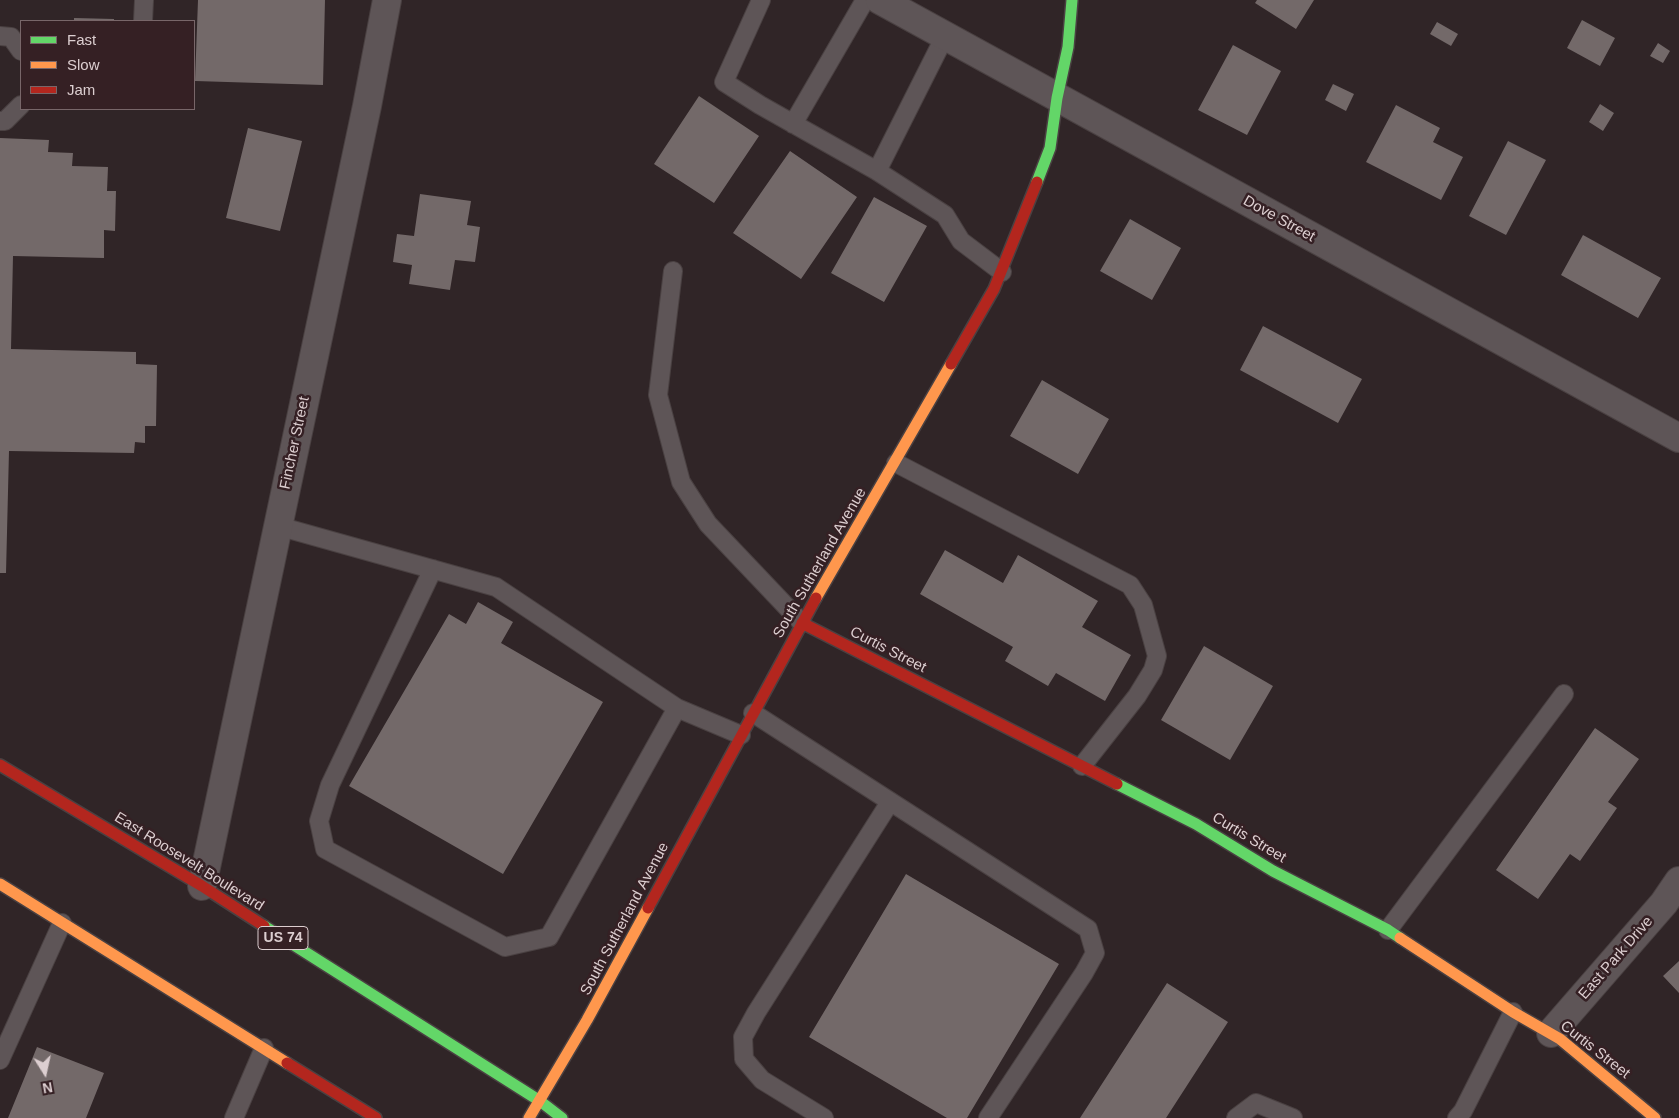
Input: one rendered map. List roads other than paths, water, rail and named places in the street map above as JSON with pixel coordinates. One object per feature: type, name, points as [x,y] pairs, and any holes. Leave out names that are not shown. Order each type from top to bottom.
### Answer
[{"type":"main road","name":"South Sutherland Avenue","points":[[529,1118],[588,1020],[802,623],[896,464],[994,289],[1050,148],[1057,98],[1068,47],[1072,0]]},
{"type":"main road","name":"Curtis Street","points":[[802,623],[1196,824],[1273,870],[1388,930],[1514,1012],[1560,1039],[1655,1118]]},
{"type":"main road","name":"East Roosevelt Boulevard","points":[[0,765],[202,886],[540,1102],[562,1118]]},
{"type":"main road","points":[[0,884],[264,1048],[355,1113],[376,1118]]},
{"type":"street","name":"Fincher Street","points":[[202,886],[365,116],[387,0]]},
{"type":"street","name":"Dove Street","points":[[880,0],[1679,438]]},
{"type":"street","name":"East Park Drive","points":[[1550,1034],[1664,903],[1679,881]]},
{"type":"lane","points":[[143,20],[144,0]]},
{"type":"lane","points":[[761,0],[724,82],[760,105],[877,171],[945,215],[961,241],[1002,272]]},
{"type":"lane","points":[[793,124],[865,0]]},
{"type":"lane","points":[[0,36],[11,37],[20,50]]},
{"type":"lane","points":[[877,171],[945,36]]},
{"type":"lane","points":[[0,120],[5,121],[20,105]]},
{"type":"lane","points":[[672,271],[658,395],[681,482],[708,524],[802,623]]},
{"type":"lane","points":[[896,464],[1130,585],[1143,605],[1156,656],[1153,670],[1137,696],[1082,766]]},
{"type":"lane","points":[[278,526],[496,587],[676,708],[741,735]]},
{"type":"lane","points":[[433,569],[330,785],[319,821],[325,850],[505,948],[549,937],[676,708]]},
{"type":"lane","points":[[1388,930],[1564,694]]},
{"type":"lane","points":[[753,714],[1088,929],[1094,953],[1084,973],[988,1118]]},
{"type":"lane","points":[[824,1118],[762,1080],[744,1060],[744,1037],[756,1012],[890,802]]},
{"type":"lane","points":[[0,1060],[62,923]]},
{"type":"lane","points":[[1457,1118],[1463,1111],[1514,1012]]},
{"type":"lane","points":[[234,1118],[264,1048]]},
{"type":"lane","points":[[1236,1118],[1256,1103],[1293,1118]]}]
